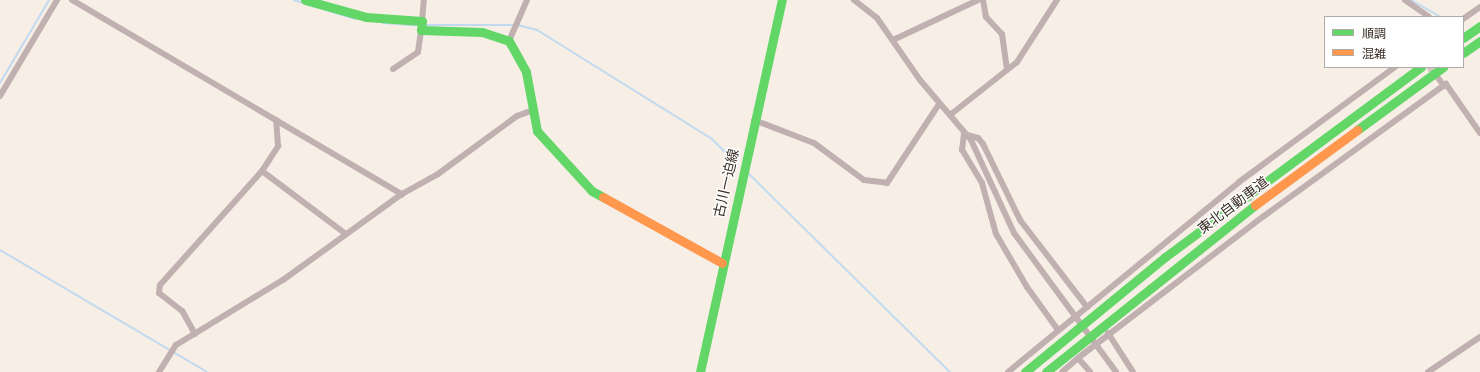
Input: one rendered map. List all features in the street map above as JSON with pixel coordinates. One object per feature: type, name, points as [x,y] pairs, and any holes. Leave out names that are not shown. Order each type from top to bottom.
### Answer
[{"type":"main road","points":[[305,0],[366,18],[482,32],[509,41],[526,72],[533,99],[531,111],[537,131],[592,191],[722,263]]},
{"type":"main road","name":"古川一迫線","points":[[700,372],[722,263],[782,0]]},
{"type":"main road","points":[[1464,37],[1480,26]]},
{"type":"main road","points":[[1464,52],[1480,42]]},
{"type":"main road","name":"東北自動車道","points":[[1025,372],[1165,257],[1420,68]]},
{"type":"main road","name":"東北自動車道","points":[[1046,372],[1244,213],[1443,68]]},
{"type":"street","points":[[0,96],[58,0]]},
{"type":"street","points":[[72,0],[402,194]]},
{"type":"street","points":[[393,69],[418,52],[424,0]]},
{"type":"street","points":[[509,41],[512,27],[527,0]]},
{"type":"street","points":[[854,0],[877,18],[939,104],[950,115],[982,158],[1014,233],[1116,372]]},
{"type":"street","points":[[893,40],[978,0]]},
{"type":"street","points":[[983,0],[986,18],[1002,34],[1007,70]]},
{"type":"street","points":[[950,115],[1017,62],[1057,0]]},
{"type":"street","points":[[1405,0],[1428,16]]},
{"type":"street","points":[[1464,18],[1480,7]]},
{"type":"street","points":[[1008,372],[1239,182],[1394,68]]},
{"type":"street","points":[[1438,78],[1444,86],[1446,84],[1480,133]]},
{"type":"street","points":[[1062,372],[1108,333],[1264,216],[1444,86]]},
{"type":"street","points":[[754,120],[814,143],[864,180],[887,183],[939,104]]},
{"type":"street","points":[[159,372],[172,350],[195,334],[283,280],[402,194],[438,174],[517,116],[531,111]]},
{"type":"street","points":[[195,334],[182,311],[159,293],[160,285],[262,171],[278,146],[276,120]]},
{"type":"street","points":[[964,134],[978,138],[983,144],[1020,220],[1087,307]]},
{"type":"street","points":[[964,134],[962,150],[982,184],[996,234],[1027,287],[1058,330]]},
{"type":"street","points":[[262,171],[346,234]]},
{"type":"street","points":[[1239,182],[1244,188]]},
{"type":"street","points":[[1260,209],[1264,216]]},
{"type":"street","points":[[1108,333],[1133,372]]},
{"type":"street","points":[[1428,372],[1480,337]]},
{"type":"street","points":[[1078,358],[1090,372]]},
{"type":"waterway","points":[[0,83],[49,0]]},
{"type":"waterway","points":[[294,0],[355,19]]},
{"type":"waterway","points":[[1411,0],[1439,16]]},
{"type":"waterway","points":[[383,23],[415,25]]},
{"type":"waterway","points":[[425,25],[517,25],[537,30],[712,139],[736,163]]},
{"type":"waterway","points":[[749,174],[950,372]]},
{"type":"waterway","points":[[0,250],[207,372]]},
{"type":"tunnel","points":[[1430,68],[1436,76]]},
{"type":"tunnel","points":[[1244,188],[1260,209]]},
{"type":"traffic: fast","points":[[305,0],[366,17],[422,21],[421,30],[482,32],[509,41],[526,72],[537,131],[592,191],[603,197]]},
{"type":"traffic: fast","points":[[700,372],[782,0]]},
{"type":"traffic: fast","points":[[1464,37],[1480,26]]},
{"type":"traffic: fast","points":[[1464,52],[1480,41]]},
{"type":"traffic: fast","points":[[1025,372],[1165,257],[1420,68]]},
{"type":"traffic: fast","points":[[1357,130],[1442,68]]},
{"type":"traffic: fast","points":[[1046,372],[1255,205]]},
{"type":"traffic: slow","points":[[1255,205],[1357,130]]},
{"type":"traffic: slow","points":[[603,197],[722,263]]}]
